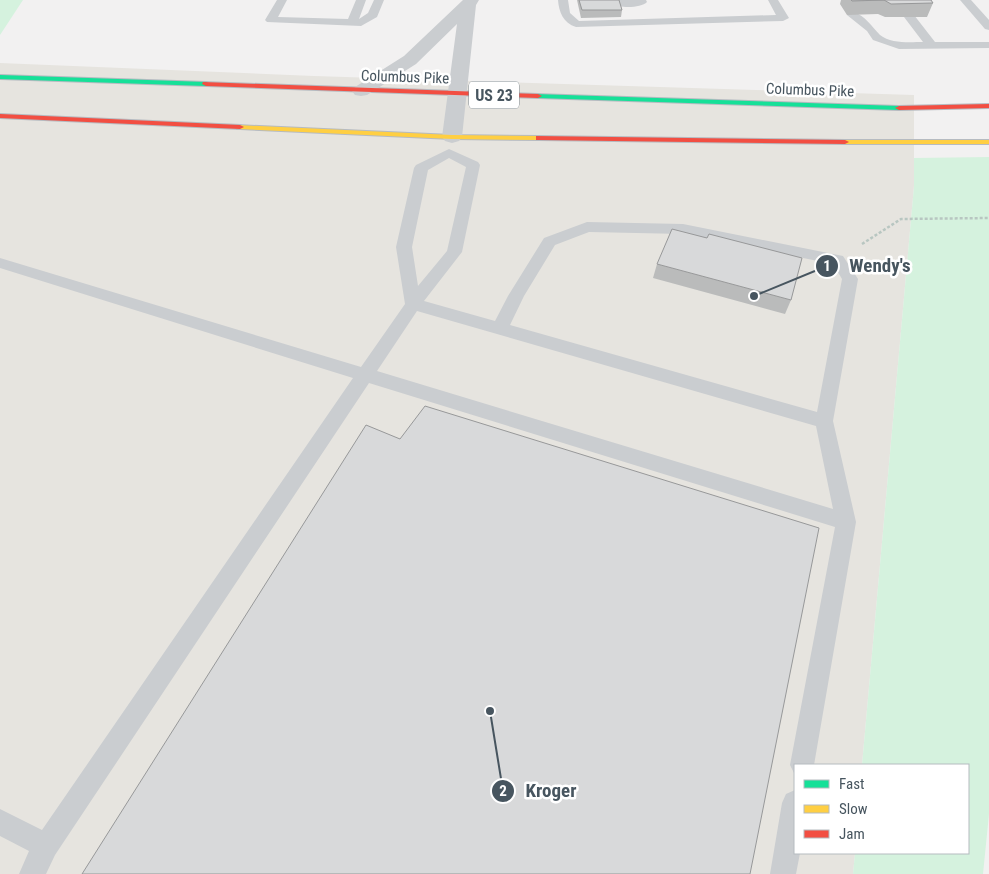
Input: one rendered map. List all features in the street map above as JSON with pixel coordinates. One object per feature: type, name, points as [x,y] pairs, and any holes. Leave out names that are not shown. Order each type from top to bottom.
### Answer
[{"type":"highway","name":"Columbus Pike","points":[[0,77],[889,108],[989,106]]},
{"type":"highway","points":[[0,116],[451,145],[989,142]]},
{"type":"street","points":[[361,91],[410,60],[469,3]]},
{"type":"street","points":[[451,145],[459,94],[469,3]]},
{"type":"lane","points":[[295,0],[280,4],[271,20],[361,23],[373,14],[379,0]]},
{"type":"lane","points":[[352,23],[361,0]]},
{"type":"lane","points":[[578,4],[563,2],[565,14],[576,24],[783,18],[773,0]]},
{"type":"lane","points":[[966,0],[989,27]]},
{"type":"lane","points":[[618,4],[642,1],[648,22]]},
{"type":"lane","points":[[853,14],[871,29],[877,38],[893,45],[989,45]]},
{"type":"lane","points":[[871,29],[872,14]]},
{"type":"lane","points":[[910,17],[932,46]]},
{"type":"lane","points":[[32,874],[46,846],[413,304],[454,252],[473,165],[451,145],[421,168],[404,247],[413,304]]},
{"type":"lane","points":[[500,328],[516,296],[549,242],[587,227],[683,229],[838,260],[850,279],[824,421],[846,522],[802,764]]},
{"type":"lane","points":[[0,262],[846,522]]},
{"type":"lane","points":[[413,304],[824,421]]},
{"type":"lane","points":[[783,874],[794,809]]},
{"type":"lane","points":[[0,822],[46,846]]},
{"type":"path","points":[[838,260],[901,219],[989,218]]},
{"type":"shaded area","points":[[0,63],[314,76],[914,95],[914,186],[862,764],[794,764],[794,854],[855,854],[853,874],[0,874]]},
{"type":"green space","points":[[0,0],[23,0],[0,35]]},
{"type":"green space","points":[[989,157],[989,814],[983,874],[853,874],[855,854],[969,854],[969,764],[862,764],[914,186],[914,158]]},
{"type":"building","points":[[579,0],[619,0],[622,10],[582,10]]},
{"type":"building","points":[[851,0],[884,0],[852,1]]},
{"type":"building","points":[[884,0],[931,0],[933,3],[891,4]]},
{"type":"building","points":[[672,229],[707,238],[709,234],[802,258],[791,300],[657,264]]},
{"type":"building","points":[[425,406],[819,528],[750,874],[82,874],[366,425],[400,439]]},
{"type":"traffic: fast","points":[[0,77],[206,84]]},
{"type":"traffic: fast","points":[[538,96],[899,108]]},
{"type":"traffic: slow","points":[[240,127],[452,137],[539,138]]},
{"type":"traffic: slow","points":[[845,142],[989,142]]},
{"type":"traffic: jam","points":[[206,84],[538,96]]},
{"type":"traffic: jam","points":[[899,108],[989,106]]},
{"type":"traffic: jam","points":[[0,116],[240,127]]},
{"type":"traffic: jam","points":[[539,138],[845,142]]},
{"type":"place","name":"Wendy's","points":[[754,296]]},
{"type":"place","name":"Kroger","points":[[490,711]]}]
